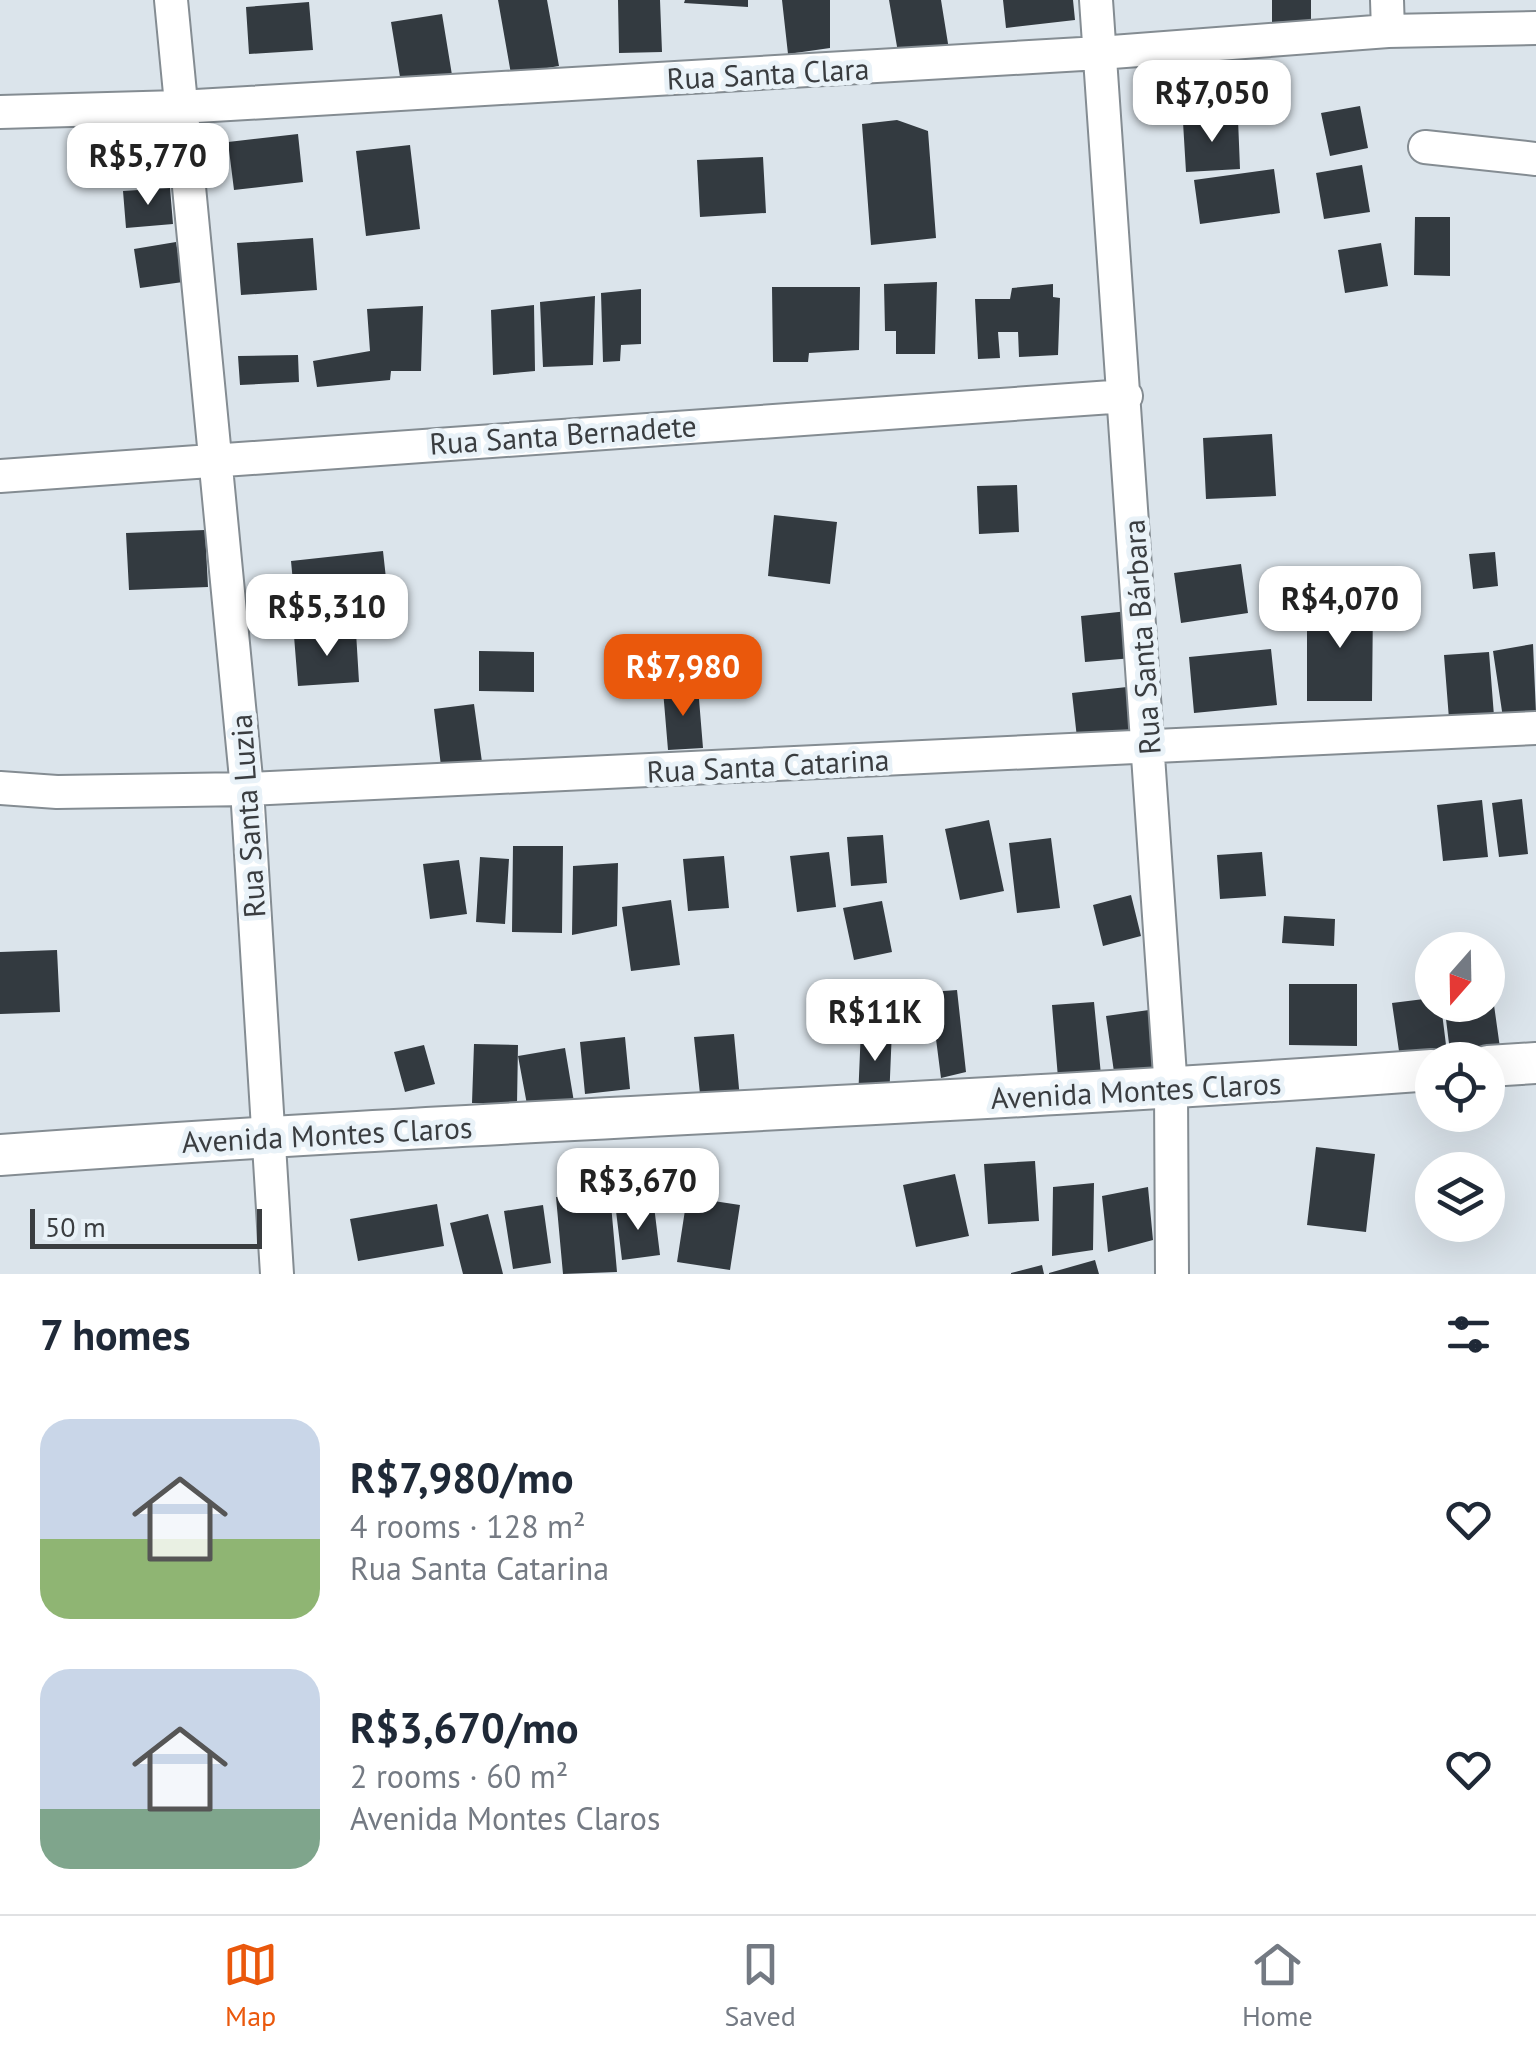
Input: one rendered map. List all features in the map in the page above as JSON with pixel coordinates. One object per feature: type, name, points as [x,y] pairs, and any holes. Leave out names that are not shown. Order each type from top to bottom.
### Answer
[{"type":"street","name":"Rua Santa Luzia","points":[[171,0],[248,789],[277,1274]]},
{"type":"street","name":"Rua Santa Bárbara","points":[[1096,0],[1172,1090],[1172,1274]]},
{"type":"street","name":"Rua Santa Clara","points":[[0,112],[180,107],[1099,54],[1387,16],[1536,28]]},
{"type":"street","points":[[1425,147],[1536,159]]},
{"type":"street","name":"Rua Santa Bernadete","points":[[0,476],[1126,396]]},
{"type":"street","name":"Rua Santa Catarina","points":[[0,788],[56,792],[248,789],[1536,728]]},
{"type":"street","points":[[1505,1065],[1536,1063]]},
{"type":"street","name":"Avenida Montes Claros","points":[[0,1156],[268,1136],[1172,1090],[1415,1071]]},
{"type":"building","points":[[498,0],[547,0],[559,66],[511,74]]},
{"type":"building","points":[[618,0],[660,0],[662,52],[619,53]]},
{"type":"building","points":[[748,0],[748,7],[684,3]]},
{"type":"building","points":[[782,0],[830,0],[830,48],[788,54]]},
{"type":"building","points":[[889,0],[941,0],[950,56],[900,64]]},
{"type":"building","points":[[1003,0],[1073,0],[1075,20],[1006,28]]},
{"type":"building","points":[[1272,0],[1311,0],[1311,21],[1272,22]]},
{"type":"building","points":[[309,2],[313,50],[249,54],[246,7]]},
{"type":"building","points":[[442,14],[452,75],[401,83],[391,22]]},
{"type":"building","points":[[1360,106],[1368,148],[1330,156],[1321,113]]},
{"type":"building","points":[[1238,119],[1240,169],[1186,172],[1183,122]]},
{"type":"building","points":[[897,120],[928,131],[936,238],[871,245],[862,124]]},
{"type":"building","points":[[298,134],[303,182],[234,190],[228,142]]},
{"type":"building","points":[[410,145],[420,229],[366,236],[356,151]]},
{"type":"building","points":[[763,157],[766,213],[700,217],[697,160]]},
{"type":"building","points":[[1362,165],[1370,212],[1324,219],[1316,173]]},
{"type":"building","points":[[1274,169],[1280,213],[1200,224],[1194,180]]},
{"type":"building","points":[[170,188],[173,224],[126,228],[123,191]]},
{"type":"building","points":[[1415,217],[1450,217],[1450,276],[1414,275]]},
{"type":"building","points":[[313,238],[317,290],[241,295],[237,243]]},
{"type":"building","points":[[176,242],[183,282],[140,288],[134,249]]},
{"type":"building","points":[[1381,243],[1388,286],[1345,293],[1338,250]]},
{"type":"building","points":[[937,282],[935,354],[896,354],[896,331],[885,331],[884,284]]},
{"type":"building","points":[[1053,284],[1053,297],[1060,298],[1058,355],[1019,357],[1018,332],[998,332],[1000,358],[978,359],[975,299],[1010,299],[1012,288]]},
{"type":"building","points":[[772,287],[860,287],[859,350],[809,353],[808,362],[773,362]]},
{"type":"building","points":[[641,289],[641,344],[621,345],[620,361],[603,362],[601,293]]},
{"type":"building","points":[[595,296],[593,365],[543,367],[540,302]]},
{"type":"building","points":[[534,305],[535,371],[493,375],[491,310]]},
{"type":"building","points":[[423,306],[421,371],[391,371],[390,380],[317,387],[313,361],[370,351],[367,309]]},
{"type":"building","points":[[298,355],[299,382],[240,385],[238,356]]},
{"type":"building","points":[[1272,434],[1276,496],[1206,499],[1203,438]]},
{"type":"building","points":[[1017,485],[1019,532],[979,534],[977,486]]},
{"type":"building","points":[[774,515],[837,522],[830,584],[768,576]]},
{"type":"building","points":[[205,530],[208,587],[129,590],[126,533]]},
{"type":"building","points":[[383,551],[390,615],[297,625],[291,561]]},
{"type":"building","points":[[1495,552],[1498,586],[1473,589],[1469,554]]},
{"type":"building","points":[[1241,564],[1248,613],[1181,623],[1174,573]]},
{"type":"building","points":[[1307,602],[1373,602],[1372,701],[1307,701]]},
{"type":"building","points":[[1128,611],[1133,658],[1085,662],[1081,616]]},
{"type":"building","points":[[356,632],[359,682],[298,686],[294,636]]},
{"type":"building","points":[[1533,644],[1536,713],[1503,718],[1493,651]]},
{"type":"building","points":[[1271,649],[1277,705],[1194,713],[1189,657]]},
{"type":"building","points":[[479,651],[534,652],[534,692],[479,691]]},
{"type":"building","points":[[1489,652],[1494,716],[1449,719],[1444,655]]},
{"type":"building","points":[[698,687],[703,748],[668,750],[663,690]]},
{"type":"building","points":[[1127,687],[1133,741],[1078,747],[1072,693]]},
{"type":"building","points":[[474,704],[482,762],[441,766],[434,709]]},
{"type":"building","points":[[1522,799],[1528,854],[1499,857],[1492,803]]},
{"type":"building","points":[[1482,800],[1488,857],[1443,861],[1437,805]]},
{"type":"building","points":[[989,820],[1004,891],[960,900],[945,829]]},
{"type":"building","points":[[883,835],[887,883],[851,886],[847,837]]},
{"type":"building","points":[[1051,838],[1060,908],[1017,913],[1009,843]]},
{"type":"building","points":[[513,846],[563,846],[562,933],[512,932]]},
{"type":"building","points":[[829,852],[836,907],[797,912],[790,856]]},
{"type":"building","points":[[1262,852],[1266,896],[1220,899],[1217,855]]},
{"type":"building","points":[[724,856],[729,908],[688,911],[683,859]]},
{"type":"building","points":[[480,857],[509,859],[505,924],[476,922]]},
{"type":"building","points":[[459,860],[467,914],[430,919],[423,864]]},
{"type":"building","points":[[618,863],[617,926],[572,935],[573,866]]},
{"type":"building","points":[[1131,895],[1141,936],[1103,946],[1093,905]]},
{"type":"building","points":[[671,900],[680,965],[631,971],[622,907]]},
{"type":"building","points":[[882,901],[892,952],[854,960],[843,908]]},
{"type":"building","points":[[1284,916],[1335,919],[1334,946],[1282,943]]},
{"type":"building","points":[[57,950],[60,1012],[0,1014],[0,952]]},
{"type":"building","points":[[1289,984],[1357,984],[1357,1046],[1289,1045]]},
{"type":"building","points":[[957,990],[966,1072],[941,1078],[930,992]]},
{"type":"building","points":[[1415,1000],[1415,1022],[1443,1022],[1446,1042],[1415,1042],[1415,1056],[1400,1058],[1392,1003]]},
{"type":"building","points":[[1094,1002],[1101,1075],[1058,1078],[1052,1005]]},
{"type":"building","points":[[1149,1010],[1157,1073],[1115,1079],[1106,1016]]},
{"type":"building","points":[[1446,1022],[1496,1022],[1499,1042],[1449,1042]]},
{"type":"building","points":[[861,1028],[892,1029],[889,1101],[858,1100]]},
{"type":"building","points":[[734,1034],[741,1110],[702,1113],[694,1037]]},
{"type":"building","points":[[625,1037],[630,1089],[585,1094],[580,1042]]},
{"type":"building","points":[[474,1044],[518,1045],[517,1104],[472,1103]]},
{"type":"building","points":[[424,1045],[435,1084],[405,1092],[394,1052]]},
{"type":"building","points":[[565,1048],[574,1102],[528,1110],[518,1056]]},
{"type":"building","points":[[1316,1147],[1375,1154],[1366,1232],[1307,1225]]},
{"type":"building","points":[[1035,1161],[1039,1221],[988,1224],[984,1164]]},
{"type":"building","points":[[955,1174],[969,1236],[916,1247],[903,1185]]},
{"type":"building","points":[[1094,1183],[1093,1250],[1052,1256],[1053,1187]]},
{"type":"building","points":[[1148,1187],[1153,1240],[1108,1252],[1102,1196]]},
{"type":"building","points":[[610,1193],[617,1272],[563,1274],[556,1197]]},
{"type":"building","points":[[687,1197],[740,1205],[730,1270],[677,1262]]},
{"type":"building","points":[[437,1204],[444,1246],[358,1261],[350,1219]]},
{"type":"building","points":[[543,1205],[551,1263],[513,1269],[504,1211]]},
{"type":"building","points":[[654,1206],[660,1255],[622,1260],[616,1211]]},
{"type":"building","points":[[488,1214],[503,1274],[463,1274],[450,1223]]},
{"type":"building","points":[[1095,1260],[1099,1274],[1049,1274],[1049,1273]]},
{"type":"building","points":[[1042,1265],[1044,1274],[1011,1274],[1011,1273]]}]
